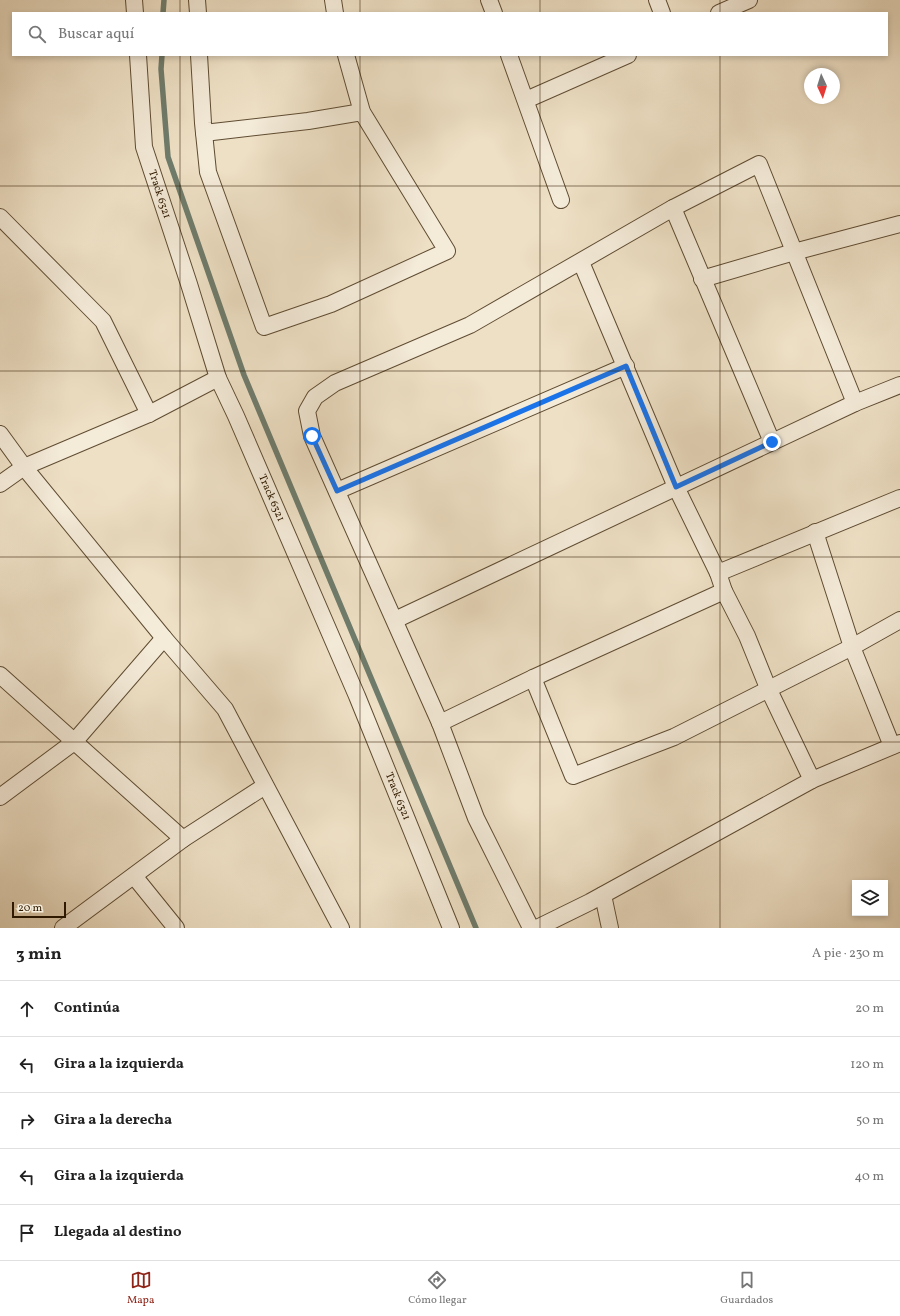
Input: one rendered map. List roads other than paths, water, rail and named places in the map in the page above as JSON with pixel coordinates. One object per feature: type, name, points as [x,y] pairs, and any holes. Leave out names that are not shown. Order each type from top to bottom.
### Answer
[{"type":"street","points":[[134,0],[135,12]]},
{"type":"street","points":[[197,0],[198,12]]},
{"type":"street","points":[[333,0],[335,12]]},
{"type":"street","points":[[489,0],[494,12]]},
{"type":"street","points":[[658,0],[662,12]]},
{"type":"street","points":[[720,12],[749,0]]},
{"type":"street","name":"Track 6321","points":[[138,56],[144,147],[218,378],[236,416],[357,696],[452,928]]},
{"type":"street","points":[[200,56],[204,133],[208,172],[264,327],[331,304],[446,251],[362,112],[346,56]]},
{"type":"street","points":[[509,56],[561,200]]},
{"type":"street","points":[[526,100],[626,56]]},
{"type":"street","points":[[204,133],[308,121],[362,112]]},
{"type":"street","points":[[531,928],[476,818],[440,723],[312,436],[307,411],[315,397],[335,383],[470,325],[672,208],[759,164],[855,403]]},
{"type":"street","points":[[672,208],[772,442]]},
{"type":"street","points":[[2,224],[103,321],[149,414]]},
{"type":"street","points":[[702,279],[794,252],[900,224]]},
{"type":"street","points":[[581,262],[676,487],[718,573],[724,591],[747,636],[768,688],[812,780]]},
{"type":"street","points":[[337,491],[626,366]]},
{"type":"street","points":[[0,484],[24,467],[149,414],[218,378]]},
{"type":"street","points":[[395,620],[855,403],[900,385]]},
{"type":"street","points":[[0,434],[24,467],[164,638],[225,709],[341,928]]},
{"type":"street","points":[[718,573],[900,498]]},
{"type":"street","points":[[537,928],[603,895],[812,780],[896,745],[852,647],[815,532]]},
{"type":"street","points":[[440,723],[724,591]]},
{"type":"street","points":[[534,678],[574,776],[674,737],[768,688],[852,647],[900,620]]},
{"type":"street","points":[[0,797],[74,742],[164,638]]},
{"type":"street","points":[[0,675],[183,839]]},
{"type":"street","points":[[63,928],[183,839],[265,786]]},
{"type":"street","points":[[134,876],[176,928]]},
{"type":"street","points":[[603,895],[610,928]]},
{"type":"waterway","points":[[163,12],[164,0]]},
{"type":"waterway","points":[[162,56],[161,69],[168,157],[244,375],[476,928]]}]
